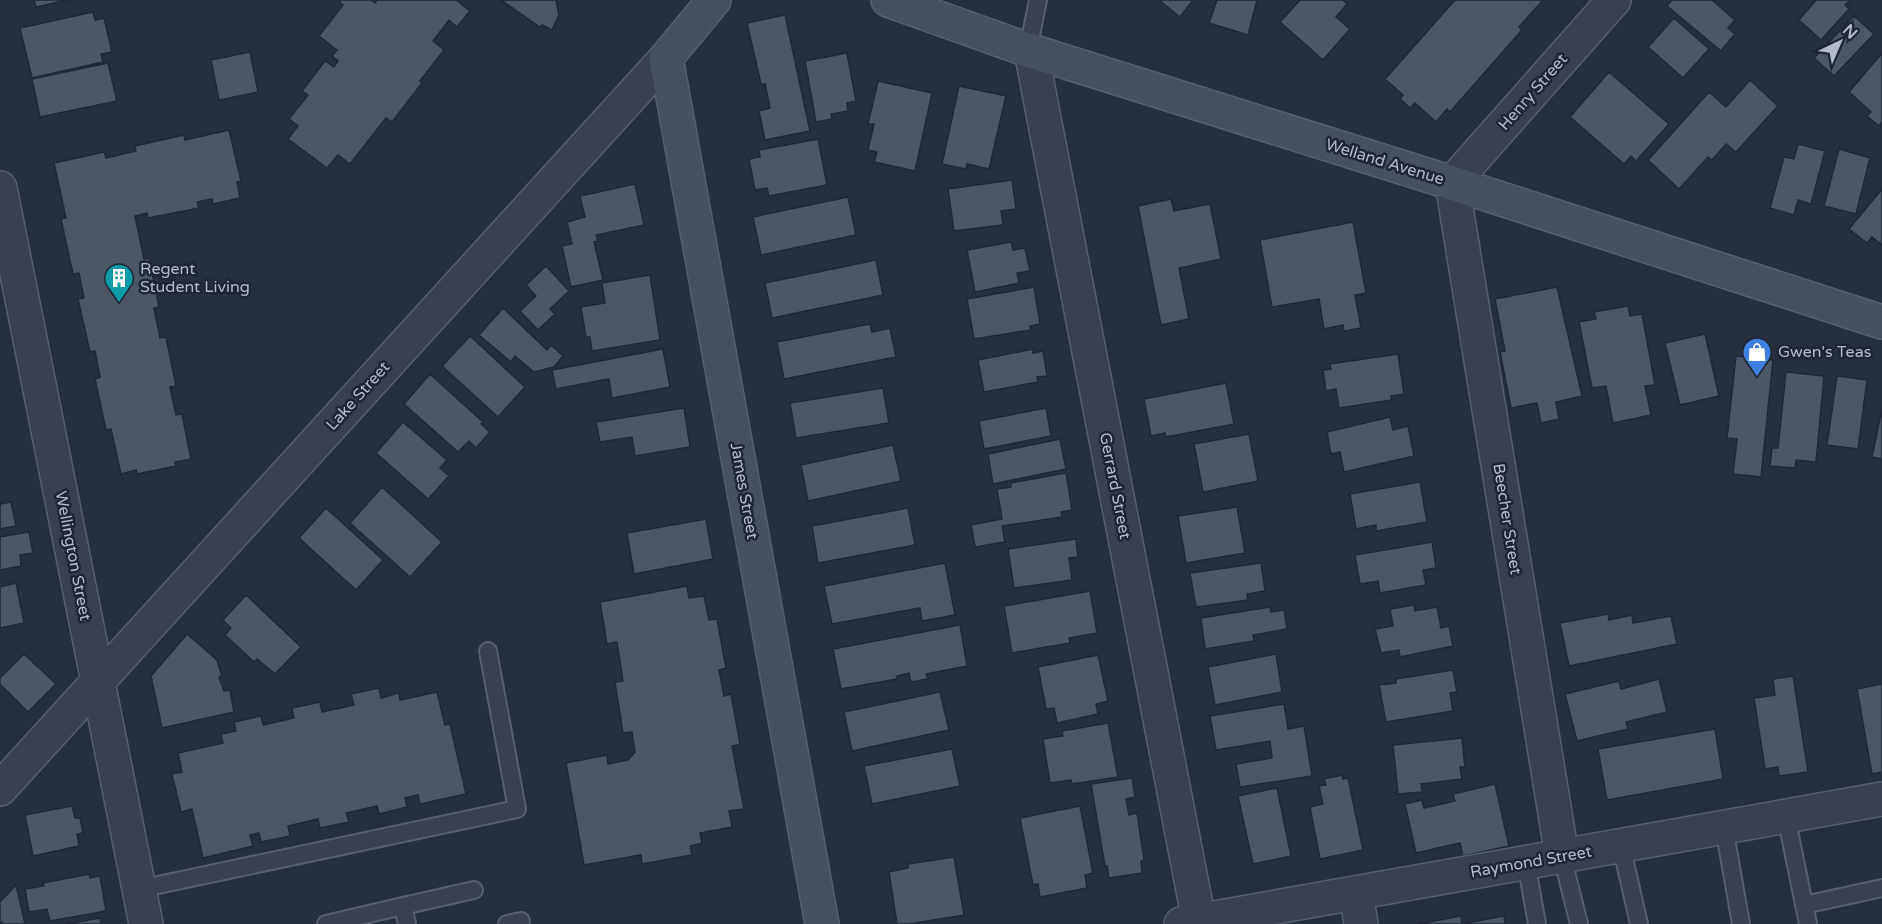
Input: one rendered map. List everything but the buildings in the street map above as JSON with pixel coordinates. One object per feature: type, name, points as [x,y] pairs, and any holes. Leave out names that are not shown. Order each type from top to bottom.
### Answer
[{"type":"main road","name":"Lake Street","points":[[666,57],[714,0]]},
{"type":"main road","name":"Welland Avenue","points":[[888,0],[1029,50],[1882,322]]},
{"type":"main road","name":"James Street","points":[[666,57],[822,924]]},
{"type":"street","name":"Henry Street","points":[[1452,183],[1614,0]]},
{"type":"street","name":"Gerrard Street","points":[[1029,50],[1190,922]]},
{"type":"street","name":"Lake Street","points":[[0,789],[666,57]]},
{"type":"street","name":"Beecher Street","points":[[1452,183],[1562,856]]},
{"type":"street","name":"Wellington Street","points":[[0,188],[146,924]]},
{"type":"street","name":"Raymond Street","points":[[1190,922],[1359,908],[1526,862],[1882,799]]},
{"type":"lane","points":[[1029,50],[1038,0]]},
{"type":"lane","points":[[139,889],[517,809],[488,651]]},
{"type":"lane","points":[[1786,816],[1808,924]]},
{"type":"lane","points":[[1724,827],[1741,924]]},
{"type":"lane","points":[[1622,845],[1640,924]]},
{"type":"lane","points":[[1562,856],[1579,924]]},
{"type":"lane","points":[[1526,862],[1537,924]]},
{"type":"lane","points":[[1804,905],[1882,888]]},
{"type":"lane","points":[[326,924],[474,890]]},
{"type":"lane","points":[[404,906],[407,924]]},
{"type":"place","name":"Regent Student Living","points":[[119,304]]},
{"type":"place","name":"Gwen's Teas","points":[[1757,378]]}]
